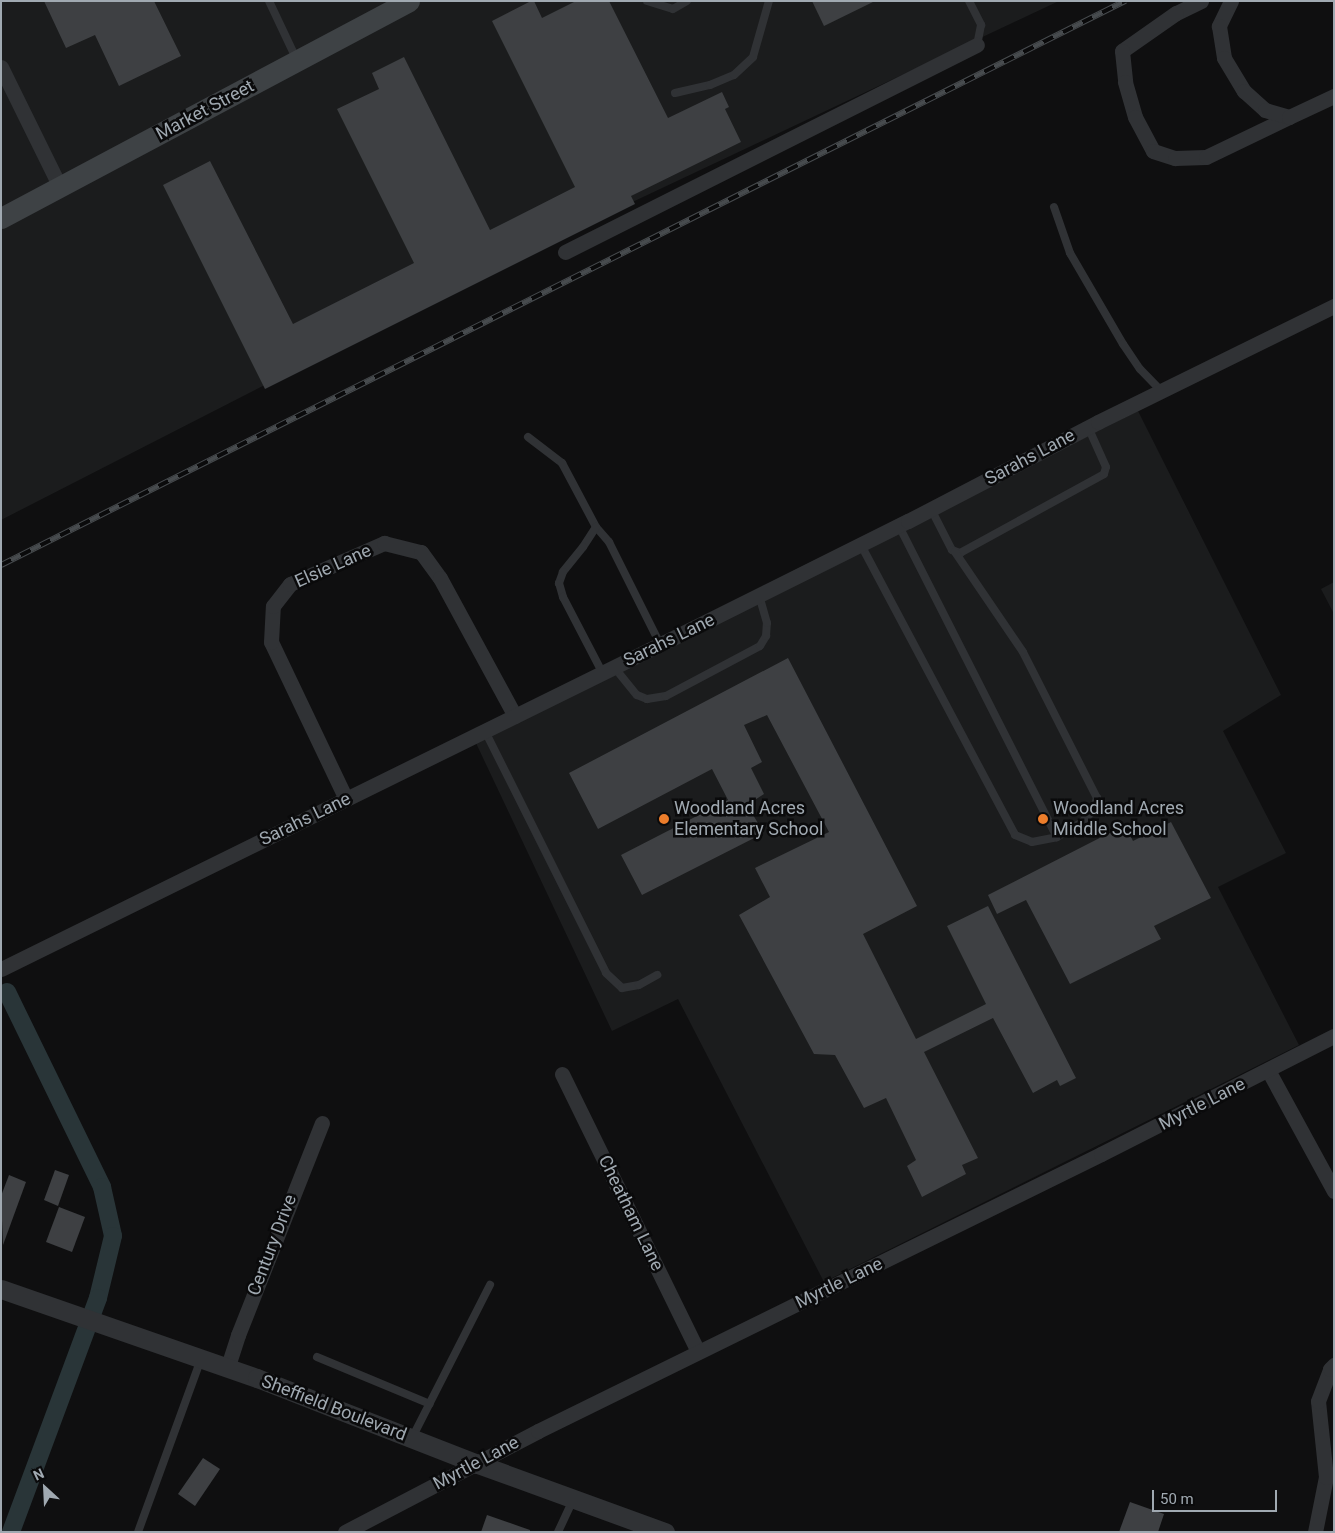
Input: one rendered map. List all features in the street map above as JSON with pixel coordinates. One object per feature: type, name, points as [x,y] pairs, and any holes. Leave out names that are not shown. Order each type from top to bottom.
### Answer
[{"type":"main road","name":"Market Street","points":[[1,218],[297,61],[387,6],[409,1]]},
{"type":"street","points":[[1201,1],[1176,13],[1122,51],[1125,82],[1135,117],[1153,151],[1175,158],[1206,158],[1334,96]]},
{"type":"street","points":[[1231,1],[1219,26],[1224,58],[1244,91],[1265,110],[1289,117]]},
{"type":"street","points":[[565,252],[977,45]]},
{"type":"street","points":[[1,67],[60,187]]},
{"type":"street","name":"Sarahs Lane","points":[[1,969],[899,526],[1088,427],[1334,306]]},
{"type":"street","name":"Elsie Lane","points":[[346,799],[271,642],[273,606],[290,584],[384,543],[421,552],[440,578],[515,716]]},
{"type":"street","name":"Myrtle Lane","points":[[345,1532],[538,1431],[1334,1036]]},
{"type":"street","points":[[1268,1070],[1334,1191]]},
{"type":"street","name":"Cheatham Lane","points":[[562,1074],[698,1352]]},
{"type":"street","name":"Century Drive","points":[[227,1369],[238,1335],[322,1123]]},
{"type":"street","name":"Sheffield Boulevard","points":[[1,1288],[257,1378],[478,1464],[665,1532]]},
{"type":"street","points":[[1315,1532],[1326,1476],[1318,1401],[1330,1369],[1334,1365]]},
{"type":"lane","points":[[270,1],[297,61]]},
{"type":"lane","points":[[647,1],[673,9],[687,1]]},
{"type":"lane","points":[[675,94],[710,85],[734,75],[747,63],[753,57],[769,1]]},
{"type":"lane","points":[[969,1],[981,24],[977,45]]},
{"type":"lane","points":[[1054,208],[1070,253],[1123,344],[1140,369],[1161,391]]},
{"type":"lane","points":[[955,552],[960,553],[1104,474],[1106,467],[1088,427]]},
{"type":"lane","points":[[528,437],[562,463],[596,527],[609,542],[660,644]]},
{"type":"lane","points":[[861,544],[1015,835],[1032,842],[1057,837],[1082,822],[1093,811],[1097,798],[1022,652],[955,552],[931,509]]},
{"type":"lane","points":[[899,526],[1057,837]]},
{"type":"lane","points":[[596,527],[583,548],[563,572],[559,582],[563,597],[608,670],[637,695],[647,699],[666,696],[760,646],[766,636],[767,623],[759,595]]},
{"type":"lane","points":[[485,731],[606,973],[622,988],[639,986],[657,975]]},
{"type":"lane","points":[[412,1438],[490,1285]]},
{"type":"lane","points":[[317,1357],[430,1404]]},
{"type":"lane","points":[[138,1532],[202,1360]]},
{"type":"lane","points":[[558,1532],[574,1498]]},
{"type":"shaded area","points":[[1,1],[1059,1],[501,264],[1,520]]},
{"type":"shaded area","name":"Woodland Acres Middle School","points":[[1138,411],[1281,695],[1223,731],[1286,853],[1218,887],[1299,1045],[824,1282],[678,999],[612,1031],[475,741]]},
{"type":"shaded area","points":[[1334,582],[1334,614],[1321,589]]},
{"type":"building","points":[[44,1],[154,1],[181,56],[119,86],[95,35],[66,48]]},
{"type":"building","points":[[534,1],[542,18],[576,1],[609,1],[668,118],[722,92],[729,107],[725,109],[741,142],[631,196],[635,204],[265,389],[163,185],[210,161],[293,324],[414,263],[337,109],[379,89],[372,73],[404,57],[490,230],[575,187],[492,21]]},
{"type":"building","points":[[812,1],[875,1],[824,26]]},
{"type":"building","points":[[788,658],[917,906],[863,934],[916,1039],[986,1004],[947,926],[988,906],[1076,1078],[1060,1086],[1057,1080],[1033,1093],[993,1018],[924,1052],[978,1158],[962,1165],[966,1174],[922,1197],[907,1166],[916,1160],[886,1098],[864,1108],[835,1055],[814,1054],[739,915],[770,897],[755,868],[829,832],[767,715],[744,725],[762,762],[751,768],[764,794],[747,805],[764,833],[642,895],[621,855],[728,800],[712,769],[598,829],[569,773]]},
{"type":"building","points":[[1171,822],[1211,898],[1154,926],[1161,939],[1070,984],[1026,900],[997,914],[988,895],[1125,825],[1133,841]]},
{"type":"building","points":[[55,1170],[69,1175],[58,1206],[44,1200]]},
{"type":"building","points":[[9,1175],[26,1182],[3,1245],[1,1196]]},
{"type":"building","points":[[59,1207],[85,1217],[72,1252],[46,1242]]},
{"type":"building","points":[[203,1458],[220,1469],[195,1506],[178,1494]]},
{"type":"building","points":[[1130,1502],[1164,1514],[1158,1532],[1119,1532]]},
{"type":"building","points":[[487,1515],[530,1530],[530,1532],[481,1532]]},
{"type":"waterway","points":[[7,992],[102,1187],[113,1236],[98,1298],[11,1532]]},
{"type":"railway","points":[[1,565],[1125,1]]},
{"type":"place","name":"Woodland Acres Elementary School","points":[[664,819]]},
{"type":"place","name":"Woodland Acres Middle School","points":[[1043,819]]}]
